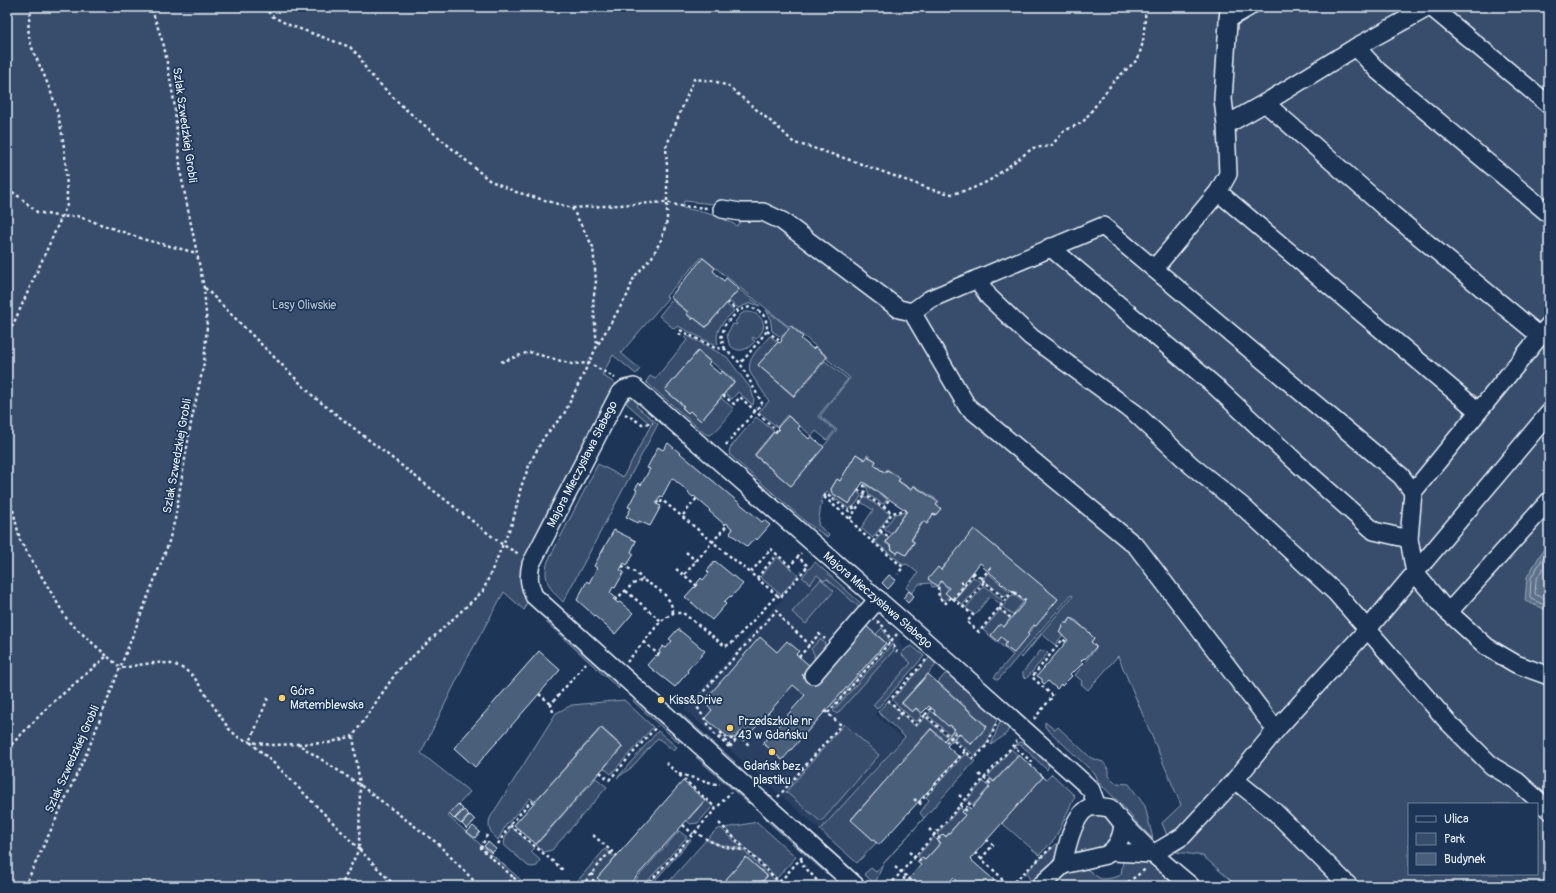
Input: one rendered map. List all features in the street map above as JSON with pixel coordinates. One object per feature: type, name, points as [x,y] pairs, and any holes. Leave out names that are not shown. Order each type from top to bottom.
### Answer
[{"type":"street","points":[[1154,269],[1218,192],[1228,174],[1226,125],[1222,99],[1229,13],[1249,7]]},
{"type":"street","points":[[1226,125],[1265,103],[1356,47],[1430,7],[1549,105]]},
{"type":"street","points":[[1356,47],[1378,71],[1549,214]]},
{"type":"street","points":[[1265,103],[1392,214],[1545,331],[1413,492],[1409,539],[1415,573],[1446,610],[1487,647],[1516,664],[1549,676]]},
{"type":"street","points":[[1218,192],[1478,411]]},
{"type":"street","points":[[722,209],[740,212],[763,212],[782,221],[899,309],[912,312],[967,406],[1137,547],[1276,730]]},
{"type":"street","points":[[912,312],[930,299],[1050,247],[1103,226],[1401,476],[1413,492]]},
{"type":"street","points":[[1050,247],[1215,386],[1296,462],[1374,531],[1409,539]]},
{"type":"street","points":[[977,279],[988,297],[1031,337],[1135,413],[1192,466],[1241,505],[1336,593],[1447,721],[1492,766],[1517,781],[1549,810]]},
{"type":"street","name":"Majora Mieczysława Słabego","points":[[856,886],[542,605],[534,596],[528,575],[532,562],[619,394],[625,389],[634,387],[878,599],[1084,783],[1091,790],[1097,806]]},
{"type":"street","points":[[1111,852],[1155,855],[1183,836],[1235,780],[1276,730],[1367,630],[1549,413]]},
{"type":"street","points":[[1446,610],[1455,605],[1549,501]]},
{"type":"street","points":[[813,675],[878,599]]},
{"type":"street","points":[[1235,780],[1275,812],[1349,886]]},
{"type":"street","points":[[1062,865],[1069,837],[1079,818],[1088,808],[1097,806],[1110,808],[1123,824],[1155,855],[1191,886]]},
{"type":"street","points":[[1040,886],[1062,865],[1106,855],[1111,852],[1121,839],[1123,824]]},
{"type":"path","points":[[7,338],[67,205],[67,182],[61,129],[48,85],[28,36],[27,23],[32,7]]},
{"type":"path","name":"Szlak Szwedzkiej Grobli","points":[[25,886],[82,764],[168,545],[175,519],[191,423],[204,363],[207,326],[204,288],[181,175],[174,101],[164,46],[151,7]]},
{"type":"path","points":[[264,7],[272,16],[289,25],[350,47],[360,57],[367,71],[403,107],[490,180],[516,192],[572,208],[667,202],[679,206],[722,209]]},
{"type":"path","points":[[914,11],[915,7]]},
{"type":"path","points":[[7,492],[20,540],[68,621],[120,668],[163,662],[181,666],[194,677],[229,729],[238,737],[250,742],[272,745],[328,743],[352,736],[398,670],[483,591],[513,521],[521,487],[530,463],[544,437],[564,414],[597,346],[628,294],[634,278],[652,257],[660,240],[666,221],[668,166],[666,147],[694,79],[714,80],[728,86],[781,130],[794,143],[853,161],[933,190],[952,194],[971,189],[989,181],[1033,148],[1051,146],[1064,131],[1083,122],[1114,81],[1138,59],[1143,42],[1146,7]]},
{"type":"path","points":[[7,189],[38,212],[61,217],[77,216],[146,240],[197,253]]},
{"type":"path","points":[[572,208],[593,247],[596,281],[593,302],[597,346]]},
{"type":"path","points":[[204,288],[314,397],[503,545],[532,562]]},
{"type":"path","points":[[727,302],[738,311]]},
{"type":"path","points":[[728,442],[762,403],[740,363],[725,349],[721,338],[725,325],[738,311],[750,307],[759,310],[767,320],[767,331],[740,363]]},
{"type":"path","points":[[7,330],[11,328]]},
{"type":"path","points":[[680,336],[680,330],[715,348],[725,349]]},
{"type":"path","points":[[767,331],[781,342]]},
{"type":"path","points":[[501,362],[529,352],[572,364],[589,363],[617,379],[625,389]]},
{"type":"path","points":[[723,395],[734,404],[740,397],[778,431]]},
{"type":"path","points":[[622,412],[642,424],[660,423]]},
{"type":"path","points":[[850,519],[865,495],[864,483]]},
{"type":"path","points":[[858,490],[892,513],[906,510]]},
{"type":"path","points":[[857,507],[849,511],[826,494],[824,497],[850,519],[861,532],[903,567],[898,574]]},
{"type":"path","points":[[683,515],[697,498]]},
{"type":"path","points":[[884,508],[889,499]]},
{"type":"path","points":[[657,502],[660,504],[662,500],[683,515],[780,598],[808,566],[798,557]]},
{"type":"path","points":[[874,542],[892,513]]},
{"type":"path","points":[[684,575],[728,524]]},
{"type":"path","points":[[880,531],[889,537]]},
{"type":"path","points":[[751,572],[771,549],[790,566],[801,553]]},
{"type":"path","points":[[686,552],[696,561]]},
{"type":"path","points":[[757,578],[777,554]]},
{"type":"path","points":[[622,566],[631,568],[643,580],[659,590],[669,600],[673,613]]},
{"type":"path","points":[[981,579],[992,566]]},
{"type":"path","points":[[676,569],[697,586]]},
{"type":"path","points":[[938,587],[939,598],[946,603],[951,597],[953,599],[973,573],[1006,600]]},
{"type":"path","points":[[615,600],[633,584],[643,580]]},
{"type":"path","points":[[962,582],[965,585]]},
{"type":"path","points":[[963,608],[984,582]]},
{"type":"path","points":[[626,591],[661,620]]},
{"type":"path","points":[[953,599],[973,615],[967,622],[979,632],[1013,591],[1024,600],[1026,598]]},
{"type":"path","points":[[627,662],[661,620],[673,613],[683,613],[725,646],[731,644],[777,595]]},
{"type":"path","points":[[999,608],[1012,618]]},
{"type":"path","points":[[730,747],[715,735],[694,702],[777,610],[784,621],[805,640],[809,646]]},
{"type":"path","points":[[880,624],[884,627],[896,652]]},
{"type":"path","points":[[778,797],[841,725],[827,712],[892,642],[900,630]]},
{"type":"path","points":[[799,657],[818,635]]},
{"type":"path","points":[[1034,719],[1053,696],[1032,677],[1046,663],[1063,639],[1066,642]]},
{"type":"path","points":[[644,642],[658,654]]},
{"type":"path","points":[[7,749],[51,704],[107,656]]},
{"type":"path","points":[[929,657],[889,701],[916,725],[931,708]]},
{"type":"path","points":[[551,704],[586,662]]},
{"type":"path","points":[[1041,685],[1044,681]]},
{"type":"path","points":[[539,694],[551,704],[553,712]]},
{"type":"path","points":[[250,742],[268,698]]},
{"type":"path","points":[[896,720],[902,712]]},
{"type":"path","points":[[925,715],[974,759],[988,744],[997,722]]},
{"type":"path","points":[[600,772],[609,780],[658,726]]},
{"type":"path","points":[[946,743],[957,731]]},
{"type":"path","points":[[730,747],[719,735],[721,733],[728,739],[736,739],[739,736],[749,744]]},
{"type":"path","points":[[341,886],[359,849],[360,785],[352,736]]},
{"type":"path","points":[[726,751],[736,739]]},
{"type":"path","points":[[889,886],[902,873],[915,856],[1015,742],[1020,740]]},
{"type":"path","points":[[250,742],[278,767],[395,886]]},
{"type":"path","points":[[298,744],[360,785],[436,843],[479,886]]},
{"type":"path","points":[[1012,746],[1033,763],[1031,766]]},
{"type":"path","points":[[919,803],[966,751]]},
{"type":"path","points":[[666,763],[716,808]]},
{"type":"path","points":[[678,774],[716,784],[723,784]]},
{"type":"path","points":[[979,774],[992,785]]},
{"type":"path","points":[[646,886],[731,791]]},
{"type":"path","points":[[959,795],[973,807]]},
{"type":"path","points":[[914,799],[922,806]]},
{"type":"path","points":[[498,844],[510,825],[531,801],[534,803]]},
{"type":"path","points":[[960,805],[968,812]]},
{"type":"path","points":[[719,823],[783,886]]},
{"type":"path","points":[[510,825],[563,870]]},
{"type":"path","points":[[683,825],[707,840],[721,845],[746,850]]},
{"type":"path","points":[[929,829],[942,841]]},
{"type":"path","points":[[487,835],[481,848],[524,886]]},
{"type":"path","points":[[593,835],[617,856]]},
{"type":"path","points":[[981,859],[993,845],[987,840]]},
{"type":"path","points":[[1010,886],[1057,843]]},
{"type":"path","points":[[582,886],[605,857],[613,852]]},
{"type":"path","points":[[909,852],[923,863]]},
{"type":"path","points":[[975,853],[1001,877],[1004,886]]},
{"type":"path","points":[[1124,886],[1146,869],[1155,855]]},
{"type":"path","points":[[776,886],[803,856]]},
{"type":"path","points":[[801,859],[803,865],[821,885]]},
{"type":"path","points":[[895,867],[918,886]]},
{"type":"path","points":[[592,873],[594,886]]},
{"type":"path","points":[[902,873],[904,886]]},
{"type":"path","points":[[504,886],[514,878]]},
{"type":"path","points":[[1124,886],[1155,882],[1163,883],[1167,886]]},
{"type":"shaded area","points":[[814,563],[871,615],[878,615],[900,634],[899,643],[906,650],[915,648],[925,657],[875,714],[902,738],[820,830],[684,709]]},
{"type":"green space","name":"Lasy Oliwskie","points":[[7,7],[1549,7],[1549,886],[1237,886],[1203,856],[1176,852],[1188,844],[1179,831],[1168,838],[1162,823],[1181,805],[1118,656],[1088,690],[1081,684],[1082,681],[1075,675],[1097,647],[1091,642],[1094,638],[1077,621],[1071,618],[1059,632],[1062,636],[1055,645],[1042,634],[1022,658],[1021,657],[1073,596],[1071,595],[998,680],[994,677],[1013,655],[983,630],[1000,610],[1010,618],[998,634],[1015,649],[1058,599],[986,539],[949,566],[945,564],[935,577],[952,592],[945,601],[940,597],[939,586],[932,587],[931,583],[919,584],[912,593],[906,588],[918,573],[907,564],[904,565],[875,542],[881,533],[888,538],[885,543],[892,547],[891,549],[897,554],[899,551],[906,555],[915,542],[912,540],[924,521],[927,524],[933,514],[936,515],[941,508],[936,505],[939,501],[914,485],[911,489],[899,481],[900,478],[887,469],[885,472],[874,465],[876,461],[867,455],[865,459],[856,454],[840,481],[837,479],[831,489],[832,493],[849,504],[857,492],[861,496],[856,504],[849,509],[827,492],[822,498],[818,525],[829,535],[827,537],[806,522],[731,456],[729,452],[730,448],[756,417],[774,431],[754,455],[791,486],[837,430],[820,416],[850,378],[827,359],[828,357],[791,325],[788,326],[702,257],[666,296],[668,298],[621,353],[640,369],[636,374],[613,355],[602,375],[616,384],[529,553],[527,600],[525,609],[524,610],[504,592],[467,659],[421,753],[470,792],[448,816],[528,886],[7,886]],"holes":[[[684,201],[743,207],[744,217],[737,226],[711,214],[683,208]]]},
{"type":"green space","points":[[739,289],[760,306],[751,303],[738,308],[729,301]]},
{"type":"green space","points":[[672,300],[687,312],[686,314],[692,320],[694,318],[706,328],[726,304],[734,311],[723,322],[717,334],[718,345],[713,344],[678,326],[674,329],[659,316]]},
{"type":"green space","points":[[766,310],[789,328],[781,337],[772,331],[770,317]]},
{"type":"green space","points":[[745,312],[759,316],[763,322],[763,329],[756,339],[753,337],[752,339],[755,341],[749,347],[739,350],[735,349],[729,344],[727,334],[733,324],[737,324],[735,322],[741,314]]},
{"type":"green space","points":[[686,335],[727,357],[751,389],[754,399],[753,405],[738,392],[732,399],[725,393],[735,381],[698,351],[665,390],[683,406],[682,408],[688,413],[690,411],[701,421],[721,398],[734,409],[718,428],[709,435],[703,432],[646,382],[650,376],[655,379],[687,340],[684,337]]},
{"type":"green space","points":[[770,336],[778,342],[758,365],[794,397],[825,361],[848,379],[818,416],[835,430],[827,440],[816,431],[812,436],[787,415],[777,427],[759,412],[769,401],[749,369],[754,354]]},
{"type":"green space","points":[[631,396],[634,396],[639,402],[636,406],[658,424],[563,602],[548,584],[546,568],[548,561],[598,464],[623,477],[651,425],[626,403]]},
{"type":"green space","points":[[866,485],[887,499],[884,504],[869,495]]},
{"type":"green space","points":[[865,497],[890,514],[873,538],[861,528],[873,510],[861,502]]},
{"type":"green space","points":[[906,512],[891,534],[885,530],[895,514]]},
{"type":"green space","points":[[777,557],[798,575],[781,595],[760,577]]},
{"type":"green space","points":[[815,562],[865,607],[862,612],[856,610],[859,607],[827,579],[824,581],[817,575],[810,584],[802,577]]},
{"type":"green space","points":[[988,573],[1010,592],[1005,597],[984,580]]},
{"type":"green space","points":[[973,577],[981,582],[963,605],[955,599]]},
{"type":"green space","points":[[821,579],[834,591],[806,624],[792,612]]},
{"type":"green space","points":[[984,585],[1003,601],[1000,604],[990,596],[975,615],[966,608]]},
{"type":"green space","points":[[1013,594],[1023,602],[1013,615],[1002,607]]},
{"type":"green space","points":[[542,613],[619,683],[619,689],[547,623]]},
{"type":"green space","points":[[882,628],[890,641],[831,709],[829,707],[886,643],[876,634]]},
{"type":"green space","points":[[820,639],[824,642],[826,648],[806,675],[804,673],[814,659],[811,649]]},
{"type":"green space","points":[[892,644],[894,650],[837,714],[833,711]]},
{"type":"green space","points":[[912,646],[924,656],[877,709],[873,705],[911,663],[902,655],[902,653],[907,648]]},
{"type":"green space","points":[[1040,651],[1045,651],[1048,653],[1026,679],[1023,676],[1023,672]]},
{"type":"green space","points":[[931,656],[936,660],[935,666],[901,703],[912,712],[916,709],[922,715],[916,722],[892,700]]},
{"type":"green space","points":[[949,673],[998,717],[987,743],[975,756],[954,739],[959,734],[971,745],[987,726],[938,682],[945,674]]},
{"type":"green space","points":[[624,700],[653,727],[611,774],[604,768],[623,747],[601,727],[535,801],[530,798],[506,825],[498,840],[490,830],[490,818],[556,713],[572,705]]},
{"type":"green space","points":[[637,700],[679,737],[679,743],[633,701]]},
{"type":"green space","points":[[888,701],[916,727],[925,717],[947,737],[944,740],[931,728],[851,819],[876,843],[857,863],[820,830],[905,737],[878,712]]},
{"type":"green space","points":[[931,711],[954,729],[949,734],[928,715]]},
{"type":"green space","points":[[680,713],[735,762],[731,766],[680,720]]},
{"type":"green space","points":[[1002,717],[1009,728],[1008,731],[1004,736],[991,745]]},
{"type":"green space","points":[[1045,722],[1055,730],[1058,727],[1091,758],[1103,762],[1109,770],[1109,776],[1116,783],[1129,784],[1145,806],[1153,839],[1119,802],[1098,782],[1096,775],[1045,727]]},
{"type":"green space","points":[[844,724],[879,755],[821,822],[786,792]]},
{"type":"green space","points":[[658,731],[677,747],[674,751],[658,738],[631,768],[617,778]]},
{"type":"green space","points":[[1020,742],[1027,744],[1049,765],[1047,770],[1021,745],[1017,745],[1015,748],[1014,746]]},
{"type":"green space","points":[[1011,749],[1018,755],[994,781],[988,776]]},
{"type":"green space","points":[[964,755],[967,755],[975,761],[924,818],[920,813],[929,800],[926,797]]},
{"type":"green space","points":[[696,757],[705,760],[747,797],[749,804]]},
{"type":"green space","points":[[1052,774],[1075,796],[1055,839],[1039,855],[1002,823],[1043,777],[1046,780]]},
{"type":"green space","points":[[596,778],[607,787],[552,850],[544,852],[536,845]]},
{"type":"green space","points":[[983,782],[989,787],[973,805],[967,800]]},
{"type":"green space","points":[[706,800],[713,806],[698,823],[690,824],[687,821]]},
{"type":"green space","points":[[778,803],[851,868],[847,868],[778,805]]},
{"type":"green space","points":[[960,808],[963,810],[962,812],[965,815],[946,836],[943,834],[940,837],[937,834]]},
{"type":"green space","points":[[1095,814],[1102,815],[1107,818],[1115,828],[1109,847],[1070,857],[1075,838],[1081,826]]},
{"type":"green space","points":[[765,819],[772,820],[828,872],[827,874]]},
{"type":"green space","points":[[757,822],[796,857],[777,878],[725,828]]},
{"type":"green space","points":[[511,827],[535,848],[531,852],[540,860],[537,866],[528,866],[504,845],[505,838]]},
{"type":"green space","points":[[721,828],[743,849],[721,845],[707,839],[716,830]]},
{"type":"green space","points":[[679,831],[687,837],[643,886],[630,886]]},
{"type":"green space","points":[[934,837],[940,843],[925,860],[922,857],[920,859],[918,856]]},
{"type":"green space","points":[[689,839],[691,840],[650,886],[647,886]]},
{"type":"green space","points":[[706,840],[721,846],[744,851],[776,881],[771,886],[759,886],[768,876],[746,857],[720,886],[665,886]]},
{"type":"green space","points":[[1061,840],[1057,852],[1047,870],[1042,875],[1030,880],[1027,871]]},
{"type":"green space","points":[[605,849],[615,857],[597,878],[600,881],[598,883],[601,886],[573,886]]},
{"type":"green space","points":[[1128,859],[1147,860],[1181,886],[1052,886],[1059,880],[1079,869],[1088,870],[1102,879],[1119,876],[1121,874],[1123,862]]},
{"type":"green space","points":[[883,864],[874,883],[864,874],[871,868],[876,872]]},
{"type":"water","points":[[1545,547],[1549,549],[1549,611],[1525,601],[1527,577]]},
{"type":"building","points":[[703,258],[715,268],[713,271],[724,281],[726,278],[739,289],[706,327],[687,314],[688,312],[670,297]]},
{"type":"building","points":[[791,326],[803,337],[801,339],[813,349],[815,347],[827,357],[794,396],[758,365],[778,342],[781,342],[781,339]]},
{"type":"building","points":[[698,351],[710,362],[708,364],[720,374],[722,371],[734,382],[701,421],[690,411],[688,413],[682,407],[684,406],[665,390]]},
{"type":"building","points":[[788,416],[800,426],[798,429],[809,439],[811,436],[824,447],[791,486],[755,455],[775,431],[776,433],[779,430],[777,428]]},
{"type":"building","points":[[668,443],[762,522],[764,520],[770,525],[757,540],[755,538],[747,547],[730,533],[733,529],[726,523],[725,525],[709,511],[710,510],[672,478],[662,497],[660,496],[656,504],[661,506],[650,526],[639,521],[638,523],[626,517],[631,508],[628,507],[637,490],[635,489],[639,483],[641,485],[650,469],[647,468],[658,447],[663,450]]},
{"type":"building","points":[[856,454],[865,460],[867,456],[876,461],[874,465],[885,473],[887,470],[900,478],[898,481],[911,490],[914,486],[938,502],[936,505],[941,509],[935,515],[933,514],[927,524],[923,521],[911,540],[914,542],[906,555],[899,551],[897,553],[891,549],[892,547],[886,542],[907,511],[863,482],[849,504],[832,493],[831,489],[837,479],[840,481]]},
{"type":"building","points":[[974,529],[1058,599],[1036,626],[1034,625],[1027,633],[1029,635],[1014,653],[1004,646],[1007,642],[1001,637],[998,641],[991,635],[1000,624],[1004,627],[1025,602],[1003,584],[1002,585],[1000,583],[1001,582],[983,567],[984,566],[980,563],[965,582],[967,583],[954,600],[945,593],[949,588],[941,581],[937,586],[928,579],[938,567],[941,570]]},
{"type":"building","points":[[614,530],[636,541],[631,552],[634,554],[627,565],[624,563],[620,570],[624,572],[615,588],[613,587],[610,593],[615,597],[613,599],[618,603],[620,602],[633,613],[615,634],[577,600],[587,581],[589,583],[597,568],[594,566]]},
{"type":"building","points":[[715,561],[743,584],[724,602],[726,604],[712,620],[685,597],[694,587],[695,588],[698,585],[697,583],[701,578],[703,580],[709,573],[707,571]]},
{"type":"building","points":[[889,575],[896,580],[888,589],[882,583]]},
{"type":"building","points":[[909,591],[914,596],[908,603],[903,598]]},
{"type":"building","points":[[1071,618],[1090,633],[1094,638],[1091,642],[1096,647],[1085,659],[1084,658],[1081,661],[1083,663],[1070,674],[1072,676],[1057,689],[1048,681],[1044,684],[1042,679],[1037,676],[1068,640],[1059,632],[1063,628],[1062,625],[1064,623],[1068,623]]},
{"type":"building","points":[[866,626],[886,643],[782,760],[763,743],[805,695],[793,685],[747,737],[742,731],[736,736],[736,738],[729,738],[705,718],[712,710],[703,702],[760,637],[777,652],[787,641],[799,651],[796,654],[810,666],[802,675],[814,685]]},
{"type":"building","points":[[678,629],[705,651],[693,665],[692,664],[687,671],[688,672],[675,687],[647,665],[656,655],[659,655],[659,651],[663,646],[666,648],[672,641],[669,639]]},
{"type":"building","points":[[539,651],[560,670],[475,767],[454,748]]},
{"type":"building","points":[[928,674],[987,727],[971,744],[959,733],[947,746],[959,757],[879,845],[851,820],[931,729],[944,741],[955,729],[950,725],[948,726],[929,706],[922,713],[916,708],[912,712],[902,703]]},
{"type":"building","points":[[601,728],[622,747],[536,844],[514,825]]},
{"type":"building","points":[[1019,755],[1043,777],[970,859],[994,880],[989,886],[962,886],[953,878],[946,886],[911,886],[906,882],[921,865],[917,862],[922,858],[925,860],[941,843],[937,840],[943,834],[946,837],[965,815],[962,812],[967,806],[971,809],[990,787],[986,784],[990,779],[994,782]]},
{"type":"building","points":[[683,781],[705,800],[628,886],[607,886],[597,878]]},
{"type":"building","points":[[458,804],[463,809],[454,819],[449,814]]},
{"type":"building","points":[[464,810],[469,815],[461,824],[455,819]]},
{"type":"building","points":[[470,815],[475,820],[467,829],[462,824]]},
{"type":"building","points":[[473,826],[480,832],[475,838],[467,832]]},
{"type":"building","points":[[488,842],[496,849],[492,853],[484,846]]},
{"type":"building","points":[[746,857],[767,876],[758,886],[720,886]]},
{"type":"place","name":"Góra Matemblewska","points":[[282,698]]},
{"type":"place","name":"Kiss&Drive","points":[[661,700]]},
{"type":"place","name":"Przedszkole nr 43 w Gdańsku","points":[[730,728]]},
{"type":"place","name":"Gdańsk bez plastiku","points":[[772,752]]}]
